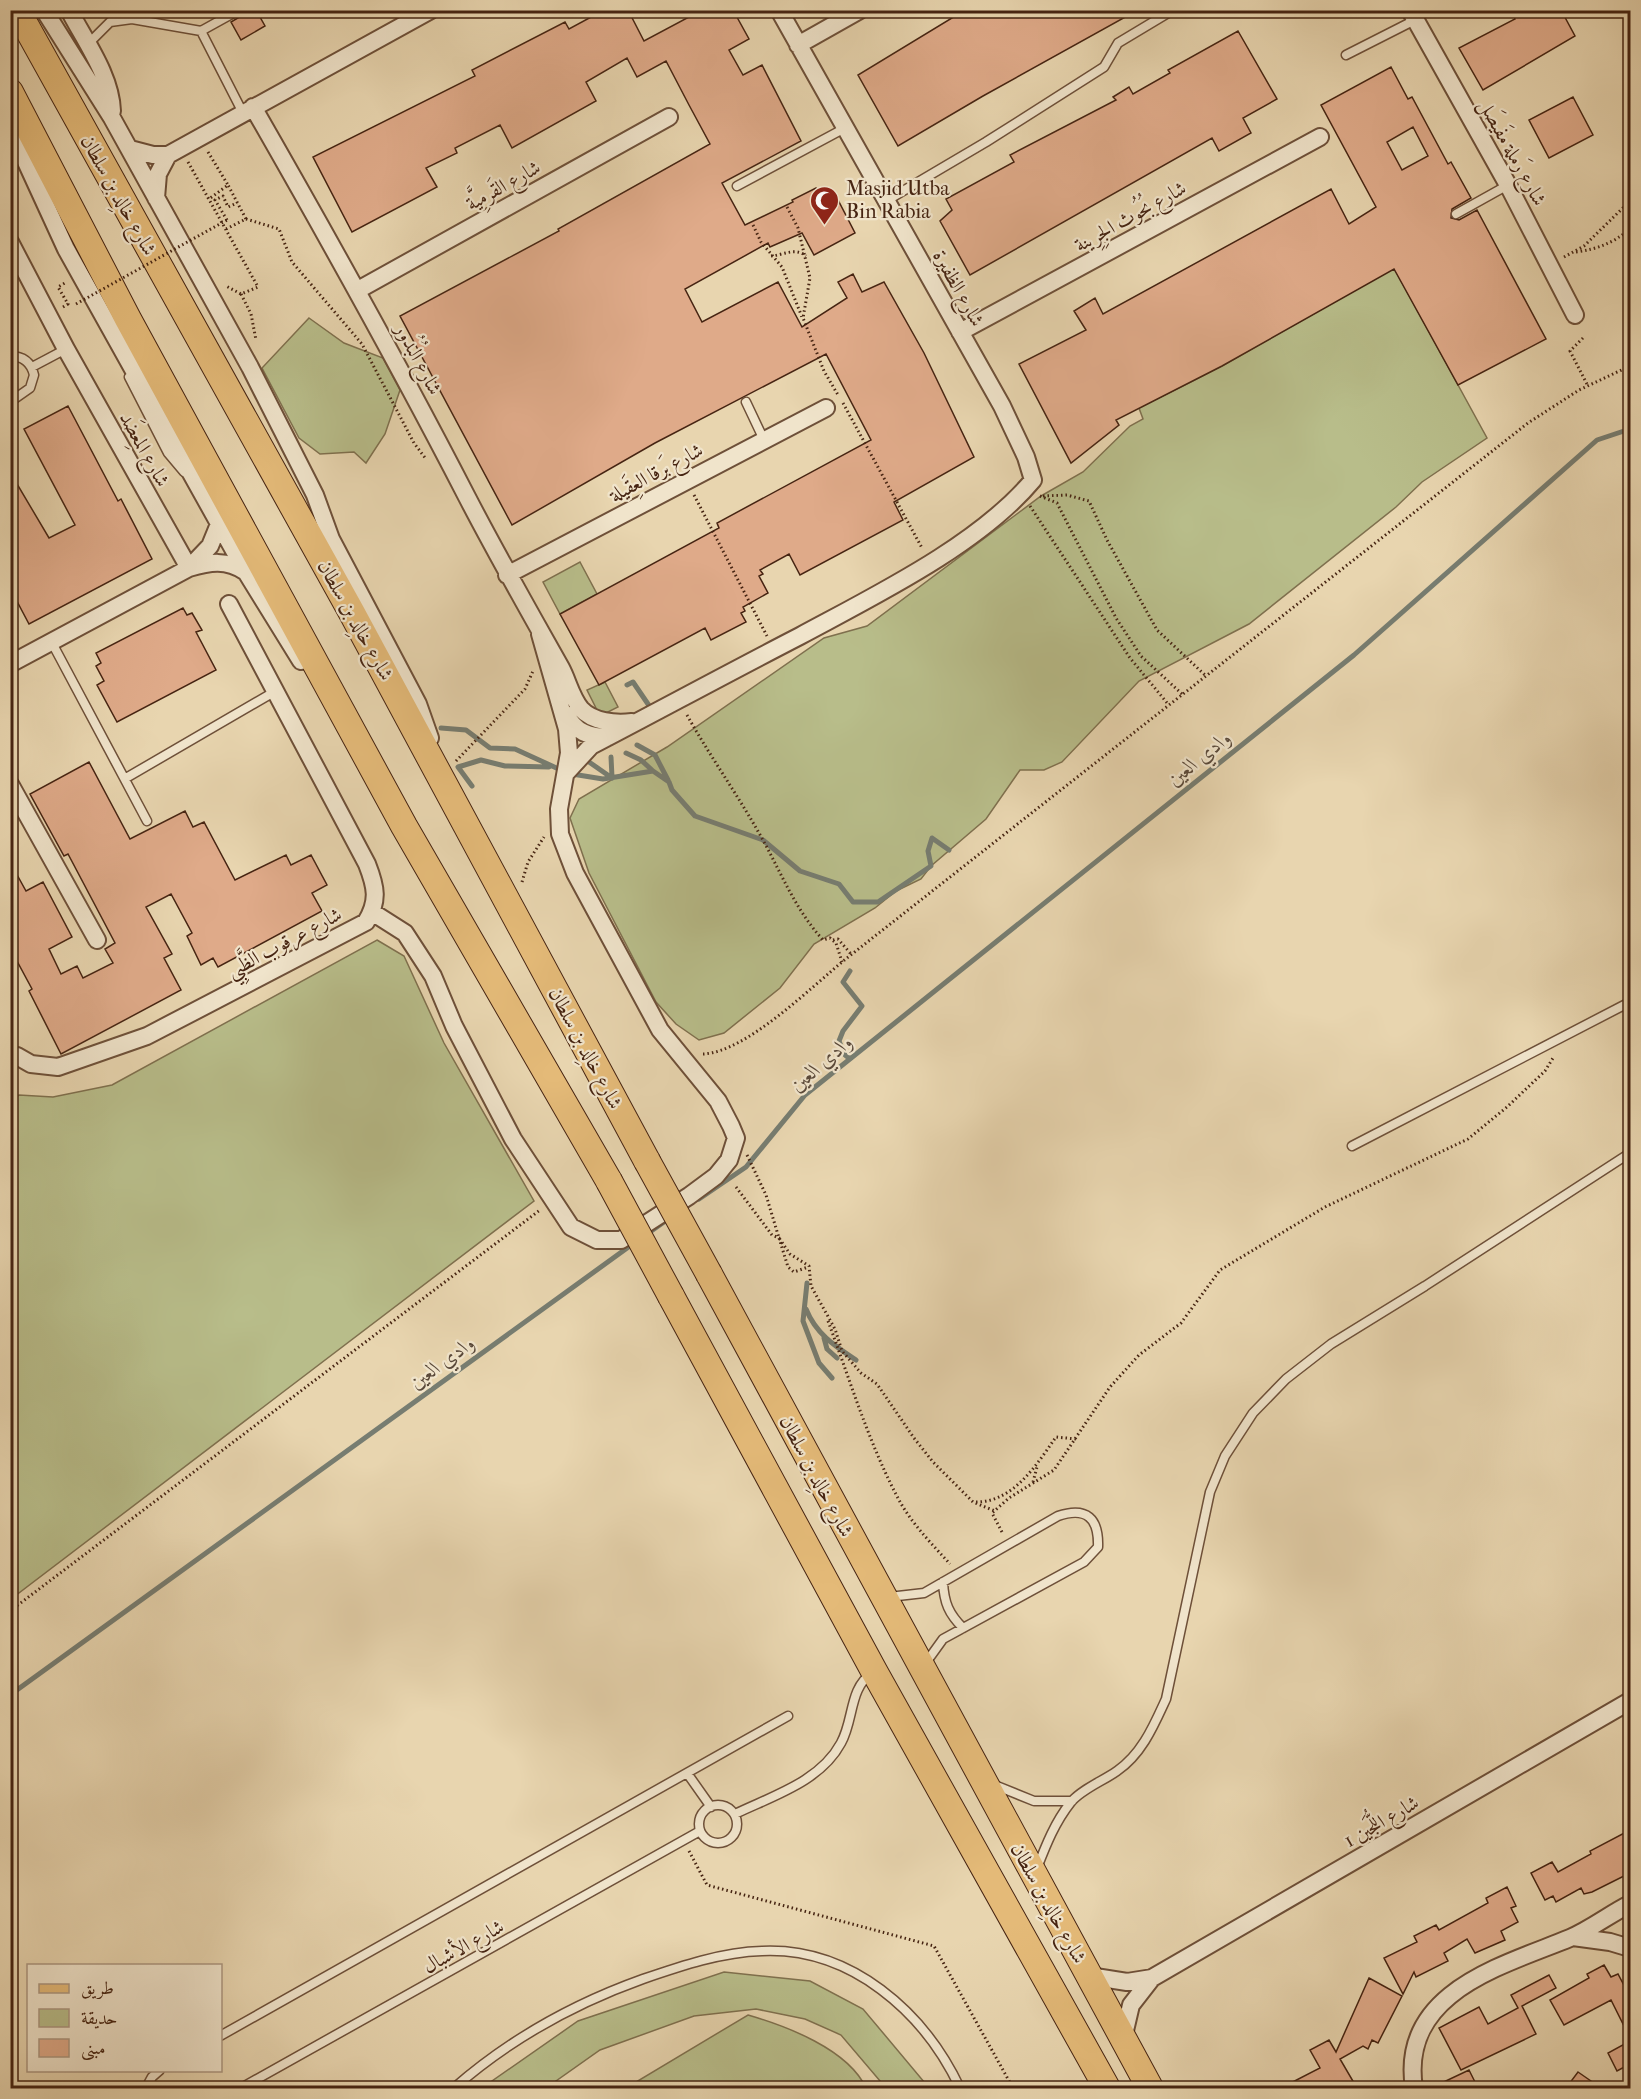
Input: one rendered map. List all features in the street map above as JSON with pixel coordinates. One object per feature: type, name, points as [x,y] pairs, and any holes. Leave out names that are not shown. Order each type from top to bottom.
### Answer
[{"type":"main road","name":"شارع خالِد بن سلطان","points":[[17,10],[347,602],[882,1597],[1150,2088]]},
{"type":"main road","name":"شارع خالِد بن سلطان","points":[[10,92],[128,319],[405,826],[609,1181],[874,1671],[1107,2088]]},
{"type":"street","points":[[44,10],[130,149],[269,405],[315,495],[331,539],[418,704],[454,803]]},
{"type":"street","points":[[69,10],[88,44],[110,94],[112,118]]},
{"type":"street","points":[[156,198],[158,174],[162,161],[174,151],[431,10]]},
{"type":"street","name":"شارع الظفيرة","points":[[779,10],[1002,405],[1026,457],[1033,480],[1018,498]]},
{"type":"street","points":[[798,45],[860,10]]},
{"type":"street","name":"شارع رَملة مفَيصَل","points":[[1413,15],[1508,185],[1575,315]]},
{"type":"street","name":"شارع البُدُور","points":[[248,110],[358,290],[540,634]]},
{"type":"street","name":"شارع القَرمِيَّة","points":[[358,290],[669,117]]},
{"type":"street","points":[[10,127],[66,249],[195,482],[367,776],[405,826]]},
{"type":"street","name":"شارع بُحُوث الجِرِينة","points":[[960,332],[1320,137]]},
{"type":"street","points":[[130,149],[153,155],[174,151]]},
{"type":"street","name":"شارع المِعضَد","points":[[10,242],[66,349],[189,568]]},
{"type":"street","name":"شارع بَرقا العِقَيلة","points":[[507,575],[826,408]]},
{"type":"street","points":[[567,773],[583,752],[870,599],[994,520],[1018,498]]},
{"type":"street","points":[[189,568],[210,546],[219,524]]},
{"type":"street","points":[[10,664],[189,568],[218,562],[246,572]]},
{"type":"street","name":"شارع عرقوب الظَّبِي","points":[[13,1054],[31,1064],[58,1067],[147,1036],[366,922],[372,912],[377,898],[375,884],[367,864],[229,604]]},
{"type":"street","points":[[372,912],[405,933],[433,976],[454,1026],[513,1139],[572,1227],[597,1240],[621,1240],[716,1176],[729,1160],[736,1138],[718,1101],[660,1030],[575,873],[560,834],[560,809],[567,773],[567,729],[540,634]]},
{"type":"street","points":[[540,634],[582,710],[611,723],[639,721]]},
{"type":"street","points":[[562,708],[569,720],[590,737],[609,737]]},
{"type":"street","points":[[10,784],[97,940]]},
{"type":"street","name":"شارع اللُّجَين 1","points":[[1089,1976],[1127,1982],[1152,1978],[1630,1701]]},
{"type":"street","points":[[1414,2088],[1413,2063],[1419,2036],[1434,2011],[1444,2001],[1491,1969],[1573,1937],[1630,1904]]},
{"type":"street","points":[[1573,1937],[1610,1942],[1630,1948]]},
{"type":"street","name":"شارع اللُّجَين 1","points":[[1123,2039],[1131,2005],[1152,1978]]},
{"type":"lane","points":[[88,44],[110,22],[132,19],[201,31],[239,10]]},
{"type":"lane","points":[[886,201],[986,142],[1104,67],[1118,43],[1173,10]]},
{"type":"lane","points":[[1346,55],[1413,15]]},
{"type":"lane","points":[[201,31],[248,110]]},
{"type":"lane","points":[[737,186],[845,128]]},
{"type":"lane","points":[[1456,214],[1508,185]]},
{"type":"lane","points":[[32,367],[66,349]]},
{"type":"lane","points":[[10,356],[21,357],[32,367],[34,375],[30,388],[10,402]]},
{"type":"lane","points":[[746,402],[764,440]]},
{"type":"lane","points":[[51,641],[147,821]]},
{"type":"lane","points":[[126,778],[274,692]]},
{"type":"lane","points":[[1352,1146],[1630,1002]]},
{"type":"lane","points":[[1034,1876],[1050,1835],[1072,1801],[1120,1770],[1139,1750],[1155,1725],[1166,1699],[1210,1492],[1225,1455],[1253,1413],[1286,1379],[1331,1344],[1630,1153]]},
{"type":"lane","points":[[882,1597],[924,1593],[1009,1544],[1071,1512],[1084,1514],[1094,1521],[1099,1531],[1098,1547],[1084,1562],[943,1639],[921,1669]]},
{"type":"lane","points":[[943,1582],[944,1600],[951,1616],[963,1628]]},
{"type":"lane","points":[[735,1814],[807,1779],[826,1764],[846,1735],[858,1687],[874,1671]]},
{"type":"lane","points":[[222,2035],[788,1716]]},
{"type":"lane","points":[[687,1773],[711,1807]]},
{"type":"lane","points":[[982,1780],[1034,1801],[1072,1801]]},
{"type":"lane","points":[[711,1807],[726,1807],[735,1814],[737,1831],[725,1843],[708,1840],[700,1832],[702,1814],[711,1807]]},
{"type":"lane","name":"شارع الأشبال","points":[[241,2088],[700,1832]]},
{"type":"lane","points":[[454,2088],[517,2039],[591,2000],[690,1964],[741,1952],[763,1950],[795,1953],[828,1961],[869,1981],[889,1995],[923,2029],[939,2050],[960,2088]]},
{"type":"lane","points":[[146,2088],[158,2072]]},
{"type":"path","points":[[199,137],[246,219]]},
{"type":"path","points":[[174,151],[209,199],[258,287],[241,294]]},
{"type":"path","points":[[209,199],[228,185]]},
{"type":"path","points":[[73,297],[76,304],[226,220],[215,200],[223,196],[228,207],[237,203]]},
{"type":"path","points":[[1550,266],[1574,252],[1630,201]]},
{"type":"path","points":[[787,207],[798,228],[807,256],[810,278],[803,318]]},
{"type":"path","points":[[226,229],[246,219],[279,229],[292,262],[362,344],[414,443],[432,466]]},
{"type":"path","points":[[753,225],[771,256],[782,267],[824,371],[898,502],[929,563]]},
{"type":"path","points":[[1574,252],[1596,249],[1618,240],[1630,230]]},
{"type":"path","points":[[771,256],[792,251],[801,252],[807,256]]},
{"type":"path","points":[[62,308],[68,304],[58,286],[65,283],[69,290]]},
{"type":"path","points":[[223,284],[241,294],[251,314]]},
{"type":"path","points":[[1583,338],[1570,351],[1588,386]]},
{"type":"path","points":[[696,1050],[705,1054],[734,1046],[764,1026],[842,962],[1476,463],[1553,405],[1630,366]]},
{"type":"path","points":[[686,480],[774,649]]},
{"type":"path","points":[[1018,498],[1035,493],[1057,503],[1116,618],[1141,656],[1182,694]]},
{"type":"path","points":[[1041,496],[1067,495],[1089,501],[1107,540],[1157,630],[1206,676]]},
{"type":"path","points":[[1018,498],[1029,505],[1130,658],[1169,705]]},
{"type":"path","points":[[452,765],[493,719],[525,689],[537,662],[540,634]]},
{"type":"path","points":[[679,700],[709,754],[763,840],[804,919],[823,940],[838,939],[852,955]]},
{"type":"path","points":[[519,889],[528,862],[547,830]]},
{"type":"path","points":[[833,940],[842,962]]},
{"type":"path","points":[[1009,1544],[992,1513],[1009,1498],[1054,1470],[1110,1387],[1138,1355],[1181,1323],[1220,1270],[1325,1207],[1467,1139],[1507,1107],[1545,1071],[1567,1035]]},
{"type":"path","points":[[736,1138],[752,1160],[753,1172],[766,1195],[788,1267],[794,1272],[809,1266]]},
{"type":"path","points":[[736,1187],[772,1235],[779,1238],[790,1254],[809,1266],[812,1286],[825,1313],[878,1454],[899,1501],[913,1521],[958,1573]]},
{"type":"path","points":[[10,1611],[540,1210]]},
{"type":"path","points":[[825,1313],[835,1329],[842,1351],[861,1373],[877,1384],[914,1438],[974,1502],[995,1511]]},
{"type":"path","points":[[1034,1482],[1033,1475],[1056,1437],[1076,1439]]},
{"type":"path","points":[[974,1502],[984,1502],[1003,1495],[1030,1473],[1041,1460]]},
{"type":"path","points":[[684,1841],[706,1885],[934,1946],[1013,2088]]},
{"type":"green space","points":[[1394,268],[1487,438],[1422,482],[1396,507],[1249,624],[1139,681],[1062,762],[1044,770],[1020,770],[986,819],[931,866],[921,879],[896,891],[875,908],[814,944],[780,988],[724,1033],[699,1040],[676,1024],[656,1002],[589,873],[570,818],[579,799],[667,747],[824,638],[867,626],[1041,496],[1083,472],[1130,426],[1143,419],[1139,408],[1222,366]]},
{"type":"green space","points":[[309,318],[344,343],[383,358],[400,390],[385,434],[366,463],[354,452],[320,454],[299,438],[262,368]]},
{"type":"green space","points":[[580,562],[597,594],[560,614],[543,582]]},
{"type":"green space","points":[[605,682],[618,707],[600,716],[587,690]]},
{"type":"green space","points":[[377,940],[404,956],[444,1043],[534,1201],[11,1599],[11,1100],[19,1095],[53,1097],[112,1085]]},
{"type":"green space","points":[[724,1972],[810,1981],[863,2009],[925,2083],[926,2088],[886,2088],[841,2035],[805,2019],[756,2009],[694,2016],[600,2050],[546,2088],[482,2088],[578,2021]]},
{"type":"green space","points":[[748,2015],[797,2033],[831,2051],[857,2074],[866,2088],[626,2088]]},
{"type":"building","points":[[251,10],[256,10],[265,26],[241,40],[231,22]]},
{"type":"building","points":[[604,10],[628,10],[644,41],[702,10],[733,10],[749,39],[729,50],[743,75],[762,65],[801,141],[722,183],[745,225],[816,188],[824,202],[836,196],[855,233],[814,255],[802,233],[770,247],[768,243],[685,289],[702,322],[778,282],[802,327],[847,298],[838,282],[853,274],[862,292],[884,282],[924,353],[974,457],[894,502],[903,520],[800,575],[789,554],[760,570],[763,574],[759,576],[768,593],[743,607],[745,611],[741,613],[746,622],[711,640],[705,628],[599,685],[560,614],[719,528],[717,523],[871,440],[826,354],[655,443],[512,525],[400,316],[559,231],[558,229],[710,144],[666,61],[637,77],[627,58],[586,82],[596,101],[512,148],[500,125],[455,148],[457,153],[426,168],[437,187],[352,232],[313,157],[475,76],[472,70],[565,22],[569,29]]},
{"type":"building","points":[[965,10],[1138,10],[898,146],[858,75]]},
{"type":"building","points":[[1510,10],[1561,10],[1575,36],[1483,90],[1459,48],[1515,19]]},
{"type":"building","points":[[1238,31],[1277,99],[1243,118],[1251,133],[1219,151],[1212,138],[970,275],[940,221],[952,210],[946,199],[1014,162],[1010,155],[1116,100],[1113,97],[1129,87],[1133,94],[1170,73],[1168,70]]},
{"type":"building","points":[[1391,67],[1408,99],[1412,97],[1448,164],[1451,162],[1471,198],[1452,209],[1451,218],[1459,220],[1477,210],[1546,339],[1458,385],[1394,269],[1222,366],[1116,420],[1119,425],[1071,463],[1019,364],[1086,330],[1074,311],[1095,298],[1103,314],[1331,189],[1349,224],[1376,207],[1321,105]],"holes":[[[1413,127],[1428,156],[1402,170],[1387,142]]]},
{"type":"building","points":[[1573,97],[1593,135],[1549,158],[1529,120]]},
{"type":"building","points":[[68,406],[118,501],[121,499],[152,559],[29,624],[10,588],[10,472],[49,538],[75,525],[24,429]]},
{"type":"building","points":[[183,608],[187,615],[192,613],[202,630],[196,632],[216,670],[117,722],[97,685],[104,681],[96,666],[101,663],[96,653]]},
{"type":"building","points":[[89,762],[130,839],[185,811],[193,827],[204,822],[235,880],[286,855],[291,865],[311,855],[327,885],[312,893],[322,911],[218,967],[213,958],[201,965],[187,936],[192,933],[171,894],[146,907],[172,954],[164,958],[181,990],[61,1054],[29,991],[32,989],[10,948],[10,862],[26,891],[43,882],[72,937],[49,949],[61,974],[77,966],[83,978],[113,963],[105,949],[115,943],[68,854],[64,856],[30,794]]},
{"type":"building","points":[[1630,1830],[1630,1873],[1592,1892],[1584,1894],[1581,1888],[1556,1902],[1553,1896],[1545,1900],[1531,1873],[1552,1862],[1558,1872],[1591,1854],[1590,1851]]},
{"type":"building","points":[[1507,1887],[1516,1906],[1511,1908],[1518,1922],[1501,1931],[1505,1940],[1475,1953],[1467,1939],[1444,1953],[1448,1961],[1416,1977],[1414,1972],[1403,1994],[1384,1958],[1417,1942],[1414,1936],[1436,1925],[1439,1930],[1488,1903],[1486,1898]]},
{"type":"building","points":[[1604,1965],[1611,1977],[1618,1974],[1627,1991],[1630,1989],[1630,2038],[1611,2000],[1564,2025],[1550,2000],[1589,1978],[1587,1974]]},
{"type":"building","points":[[1549,1975],[1556,1988],[1522,2006],[1536,2034],[1461,2070],[1439,2028],[1479,2007],[1488,2024],[1518,2008],[1511,1995]]},
{"type":"building","points":[[1369,1978],[1402,1996],[1378,2043],[1372,2040],[1368,2049],[1363,2046],[1340,2059],[1357,2088],[1281,2088],[1320,2068],[1310,2050],[1329,2040],[1336,2052]]},
{"type":"building","points":[[1630,2041],[1630,2064],[1617,2071],[1608,2053]]},
{"type":"building","points":[[1469,2070],[1478,2088],[1431,2088]]},
{"type":"building","points":[[1578,2072],[1601,2088],[1566,2088]]},
{"type":"waterway","name":"وادي العين","points":[[699,1199],[746,1167],[805,1095],[1354,655],[1597,440],[1630,429]]},
{"type":"waterway","points":[[627,685],[633,682],[650,707],[655,706]]},
{"type":"waterway","points":[[441,728],[466,730],[490,748],[515,749],[563,771]]},
{"type":"waterway","points":[[637,745],[655,755],[668,780]]},
{"type":"waterway","points":[[626,753],[641,760],[653,771]]},
{"type":"waterway","points":[[611,757],[612,777]]},
{"type":"waterway","points":[[472,786],[458,767],[481,760],[505,766],[549,767]]},
{"type":"waterway","points":[[589,762],[612,778]]},
{"type":"waterway","points":[[572,774],[603,779],[653,771],[669,782],[672,790],[695,816],[763,840],[800,871],[839,884],[853,902],[878,902],[931,866],[928,851],[932,838],[949,850]]},
{"type":"waterway","points":[[850,971],[843,982],[862,1006],[843,1031],[839,1041],[844,1054],[850,1059]]},
{"type":"waterway","name":"وادي العين","points":[[647,1234],[664,1222]]},
{"type":"waterway","name":"وادي العين","points":[[10,1695],[634,1243]]},
{"type":"waterway","points":[[807,1283],[803,1321],[819,1363],[832,1378]]},
{"type":"waterway","points":[[806,1309],[815,1326],[856,1360]]},
{"type":"waterway","points":[[824,1338],[827,1349],[837,1358]]},
{"type":"place","name":"Masjid Utba Bin Rabia","points":[[825,226]]}]
